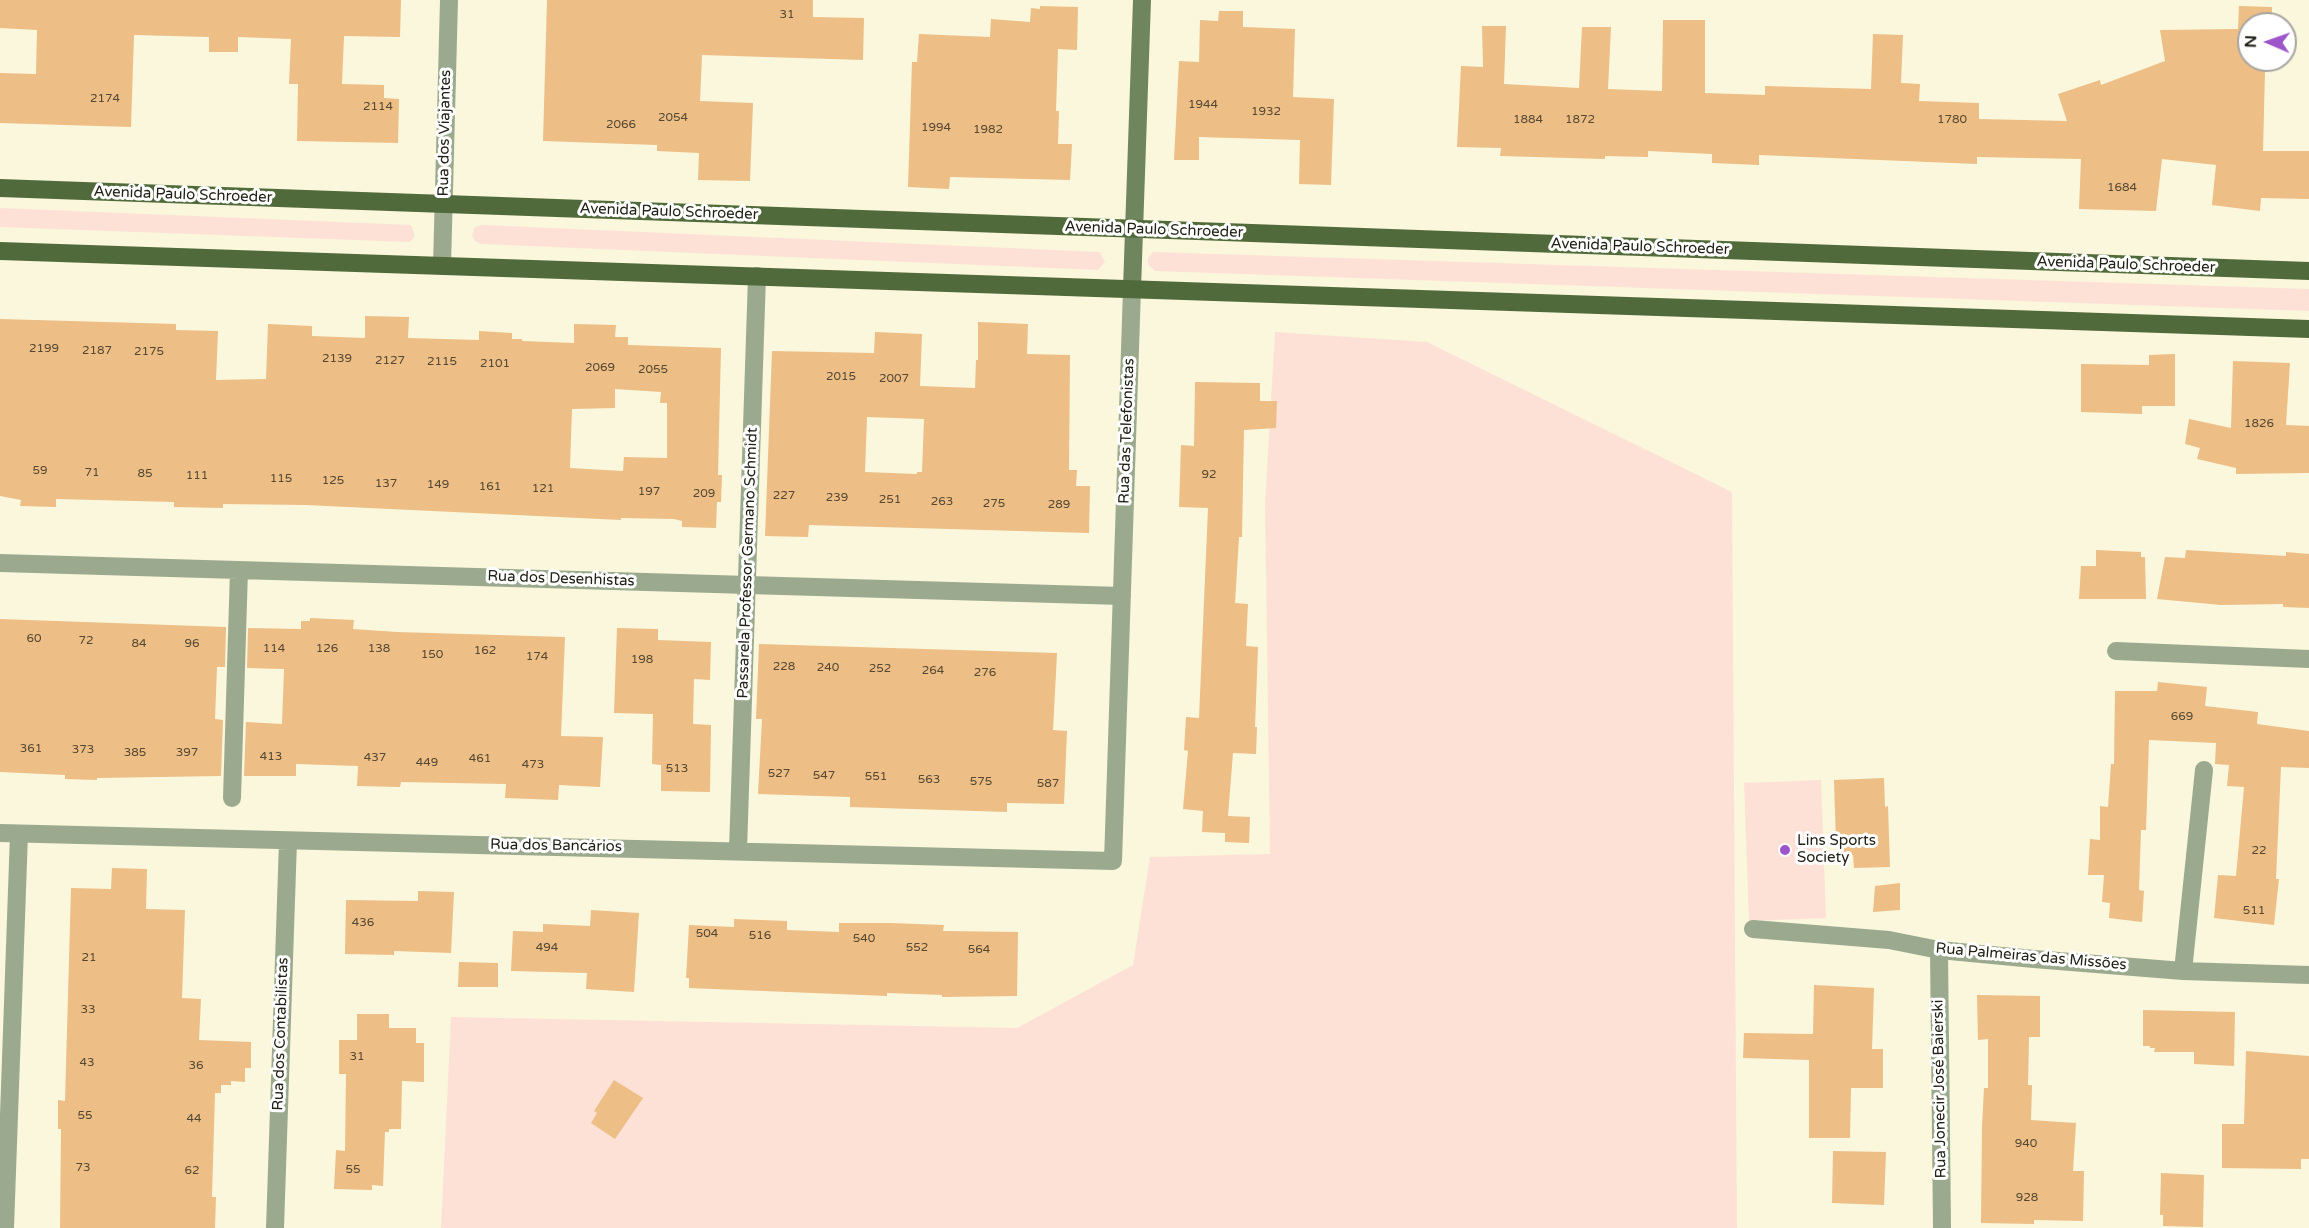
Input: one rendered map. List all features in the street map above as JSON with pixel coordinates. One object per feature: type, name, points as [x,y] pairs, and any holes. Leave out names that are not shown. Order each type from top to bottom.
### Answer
[{"type":"main road","name":"Avenida Paulo Schroeder","points":[[0,188],[2309,271]]},
{"type":"main road","points":[[0,250],[2309,329]]},
{"type":"street","name":"Rua dos Viajantes","points":[[442,266],[449,0]]},
{"type":"street","name":"Rua das Telefonistas","points":[[1113,861],[1141,0]]},
{"type":"street","name":"Passarela Professor Germano Schmidt","points":[[738,850],[757,276]]},
{"type":"street","name":"Rua dos Desenhistas","points":[[0,563],[1122,596]]},
{"type":"street","points":[[232,798],[239,570]]},
{"type":"street","points":[[2116,651],[2309,659]]},
{"type":"street","points":[[2183,971],[2204,770]]},
{"type":"street","name":"Rua dos Bancários","points":[[0,833],[1113,861]]},
{"type":"street","points":[[4,1228],[19,834]]},
{"type":"street","name":"Rua dos Contabilistas","points":[[275,1228],[288,841]]},
{"type":"street","name":"Rua Palmeiras das Missões","points":[[1753,929],[1889,940],[1939,950],[2183,971],[2309,975]]},
{"type":"street","name":"Rua Jonecir José Baierski","points":[[1939,950],[1942,1228]]},
{"type":"shaded area","points":[[0,208],[411,225],[415,236],[410,242],[0,227]]},
{"type":"shaded area","points":[[483,225],[1100,252],[1105,262],[1098,270],[481,244],[475,241],[472,235],[475,227]]},
{"type":"shaded area","points":[[1153,252],[2309,289],[2309,311],[1155,271],[1148,264],[1148,258]]},
{"type":"shaded area","points":[[1275,332],[1427,342],[1732,492],[1737,1228],[441,1228],[451,1017],[1017,1028],[1133,965],[1150,857],[1270,854],[1265,503]]},
{"type":"shaded area","name":"Lins Sports Society","points":[[1821,780],[1826,918],[1749,921],[1744,783]]},
{"type":"building","points":[[0,0],[401,0],[400,37],[344,36],[342,84],[384,85],[384,98],[399,99],[398,143],[297,141],[298,84],[289,84],[291,39],[238,37],[238,52],[209,52],[209,37],[134,35],[131,127],[0,123],[0,73],[36,74],[37,30],[0,28]]},
{"type":"building","points":[[547,0],[813,0],[813,17],[864,18],[863,60],[702,55],[700,101],[753,103],[750,181],[698,180],[699,153],[657,151],[657,145],[543,141]]},
{"type":"building","points":[[1040,6],[1078,7],[1077,50],[1058,49],[1056,111],[1059,111],[1058,144],[1072,144],[1070,180],[950,177],[949,189],[908,187],[912,62],[917,62],[919,34],[990,37],[991,19],[1030,22],[1031,8],[1040,9]]},
{"type":"building","points":[[2239,6],[2272,7],[2272,12],[2239,12]]},
{"type":"building","points":[[1219,11],[1243,11],[1243,27],[1295,29],[1293,97],[1334,99],[1331,185],[1299,184],[1300,140],[1199,137],[1199,160],[1174,160],[1179,61],[1199,62],[1200,20],[1218,21]]},
{"type":"building","points":[[1663,20],[1705,20],[1705,93],[1765,95],[1765,86],[1871,89],[1873,34],[1903,35],[1901,83],[1920,84],[1919,101],[1979,103],[1979,119],[2067,121],[2058,94],[2100,80],[2101,85],[2165,61],[2160,30],[2237,29],[2237,72],[2265,72],[2263,151],[2309,151],[2309,199],[2261,198],[2260,211],[2212,205],[2216,165],[2162,159],[2156,211],[2079,209],[2081,159],[1977,157],[1977,164],[1759,155],[1759,165],[1712,163],[1712,154],[1648,151],[1648,157],[1605,156],[1605,159],[1500,156],[1501,148],[1457,147],[1461,66],[1483,67],[1482,26],[1506,26],[1504,84],[1579,88],[1582,27],[1611,27],[1608,89],[1662,91]]},
{"type":"building","points":[[365,316],[409,317],[408,338],[479,340],[479,331],[512,333],[512,339],[522,339],[522,341],[574,343],[574,324],[616,325],[615,337],[628,337],[628,345],[721,348],[718,475],[722,475],[721,502],[717,502],[716,528],[682,527],[682,521],[674,519],[621,518],[621,520],[306,505],[223,504],[223,508],[174,507],[174,502],[56,499],[56,507],[20,506],[21,500],[0,496],[0,319],[176,324],[176,330],[218,331],[216,380],[266,379],[268,324],[312,326],[312,336],[365,338]],"holes":[[[615,389],[661,392],[660,403],[667,403],[667,458],[624,457],[623,471],[570,468],[572,409],[615,408]]]},
{"type":"building","points":[[978,322],[1028,324],[1027,354],[1070,355],[1069,470],[1077,470],[1076,486],[1090,486],[1089,533],[809,525],[808,537],[765,536],[772,351],[874,353],[875,332],[922,334],[920,386],[975,388],[976,360],[978,360]],"holes":[[[867,417],[924,419],[922,472],[917,472],[917,474],[865,472]]]},
{"type":"building","points":[[2175,354],[2175,406],[2142,406],[2142,414],[2081,412],[2081,364],[2149,365],[2149,355]]},
{"type":"building","points":[[2233,361],[2290,363],[2286,425],[2309,426],[2309,473],[2236,474],[2236,468],[2197,459],[2200,448],[2185,444],[2189,419],[2231,428]]},
{"type":"building","points":[[1195,382],[1260,383],[1260,401],[1277,401],[1276,428],[1244,430],[1242,537],[1239,537],[1235,603],[1248,604],[1246,646],[1258,647],[1256,754],[1233,753],[1228,816],[1250,817],[1249,843],[1225,842],[1225,833],[1202,832],[1203,811],[1183,809],[1188,751],[1184,750],[1186,717],[1199,718],[1208,508],[1179,507],[1181,445],[1194,446]]},
{"type":"building","points":[[2096,550],[2141,552],[2141,557],[2145,557],[2146,599],[2079,599],[2081,566],[2096,566]]},
{"type":"building","points":[[2186,550],[2286,556],[2286,552],[2309,554],[2309,608],[2283,607],[2283,604],[2221,605],[2157,599],[2165,557],[2185,558]]},
{"type":"building","points":[[310,618],[354,620],[353,629],[565,637],[561,736],[603,737],[600,787],[559,785],[558,800],[505,798],[506,784],[401,782],[400,787],[357,786],[358,766],[296,764],[296,776],[244,776],[246,722],[282,724],[284,669],[247,668],[248,628],[301,629],[301,621],[310,621]]},
{"type":"building","points":[[0,619],[226,627],[225,667],[217,667],[215,719],[223,720],[221,776],[97,778],[97,780],[65,779],[65,775],[0,772]]},
{"type":"building","points":[[617,628],[658,629],[658,640],[711,642],[710,680],[694,679],[693,724],[711,725],[710,792],[661,791],[661,765],[652,764],[653,714],[614,713]]},
{"type":"building","points":[[759,644],[1057,653],[1053,730],[1067,731],[1064,804],[1007,803],[1007,812],[850,807],[850,797],[758,794],[762,719],[756,719]]},
{"type":"building","points":[[2158,682],[2207,687],[2205,706],[2258,712],[2257,724],[2309,731],[2309,768],[2281,767],[2276,879],[2279,879],[2274,925],[2214,918],[2218,875],[2236,876],[2244,787],[2227,786],[2229,765],[2215,764],[2216,743],[2149,740],[2146,830],[2141,830],[2139,890],[2144,891],[2142,922],[2109,918],[2110,903],[2102,902],[2104,875],[2088,875],[2090,839],[2100,840],[2100,806],[2108,807],[2111,764],[2114,764],[2115,691],[2157,691]]},
{"type":"building","points":[[1884,778],[1885,807],[1888,806],[1890,867],[1854,868],[1853,855],[1839,856],[1840,845],[1836,845],[1834,780]]},
{"type":"building","points":[[112,868],[147,869],[146,909],[185,910],[182,998],[201,999],[199,1040],[251,1042],[251,1068],[245,1068],[245,1082],[231,1081],[231,1085],[221,1085],[221,1093],[215,1093],[212,1197],[216,1197],[215,1228],[60,1228],[61,1129],[58,1129],[58,1100],[65,1101],[71,888],[111,889]]},
{"type":"building","points":[[1900,883],[1900,910],[1873,912],[1875,886]]},
{"type":"building","points":[[418,891],[454,892],[451,953],[394,951],[394,955],[345,954],[346,900],[418,901]]},
{"type":"building","points":[[591,910],[639,913],[634,992],[586,989],[587,973],[511,971],[513,931],[543,932],[543,924],[590,926]]},
{"type":"building","points":[[734,919],[787,921],[787,930],[839,932],[839,923],[890,923],[944,925],[943,931],[1018,932],[1017,996],[942,997],[942,995],[887,993],[887,996],[689,988],[689,978],[686,978],[689,925],[734,927]]},
{"type":"building","points":[[459,962],[498,963],[498,987],[458,987]]},
{"type":"building","points":[[1814,985],[1874,988],[1872,1049],[1883,1049],[1883,1088],[1851,1088],[1850,1138],[1809,1138],[1809,1060],[1743,1058],[1744,1033],[1813,1034]]},
{"type":"building","points":[[1977,995],[2040,996],[2040,1037],[2029,1037],[2028,1085],[2032,1085],[2031,1120],[2076,1123],[2073,1171],[2084,1171],[2083,1221],[2034,1220],[2034,1224],[1981,1223],[1982,1126],[1984,1088],[1988,1088],[1988,1039],[1978,1040]]},
{"type":"building","points":[[2143,1010],[2235,1012],[2234,1066],[2194,1064],[2194,1052],[2154,1052],[2155,1048],[2143,1046]]},
{"type":"building","points":[[357,1014],[389,1014],[389,1028],[416,1028],[416,1043],[424,1043],[424,1082],[402,1081],[401,1129],[389,1129],[389,1132],[385,1132],[383,1186],[372,1185],[372,1190],[334,1189],[336,1150],[345,1151],[346,1074],[339,1074],[339,1040],[357,1040]]},
{"type":"building","points":[[2246,1051],[2309,1056],[2309,1159],[2301,1159],[2301,1169],[2222,1168],[2222,1124],[2244,1124]]},
{"type":"building","points":[[614,1080],[643,1098],[615,1139],[591,1123],[597,1113],[594,1111]]},
{"type":"building","points":[[1833,1151],[1886,1152],[1884,1205],[1832,1203]]},
{"type":"building","points":[[2161,1173],[2204,1175],[2203,1227],[2163,1226],[2163,1215],[2160,1215]]},
{"type":"place","name":"Lins Sports Society","points":[[1785,850]]}]
